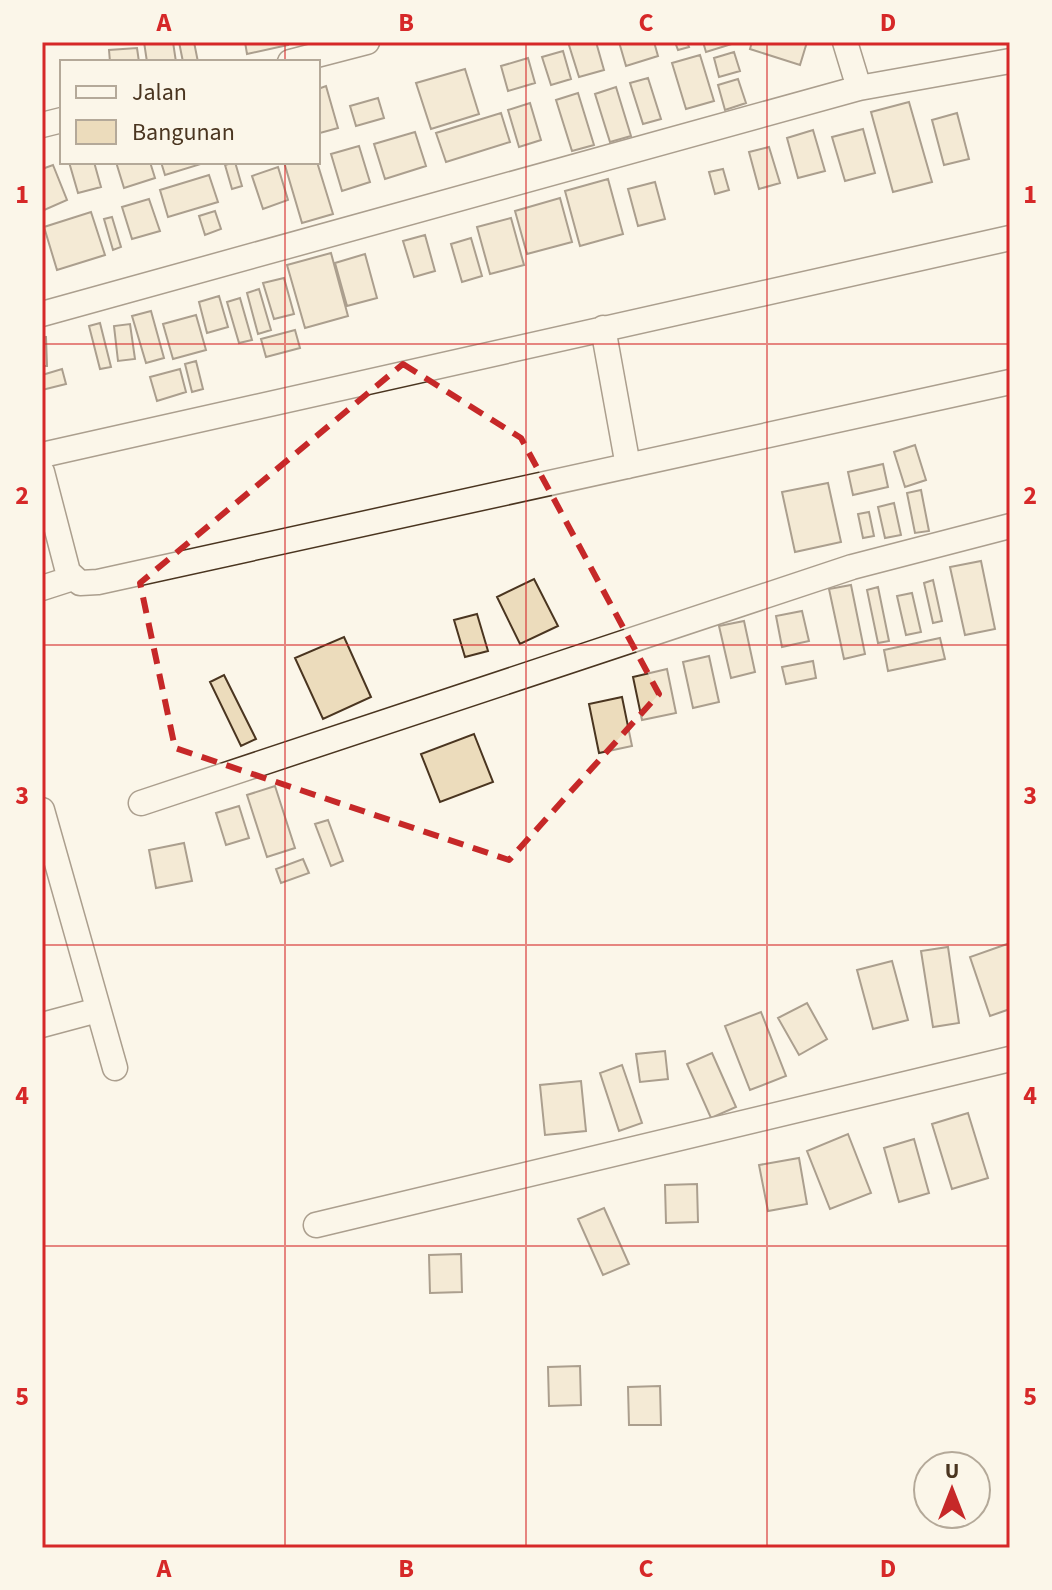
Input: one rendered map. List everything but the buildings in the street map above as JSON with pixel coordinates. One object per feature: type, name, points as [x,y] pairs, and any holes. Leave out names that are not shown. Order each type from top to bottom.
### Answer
[{"type":"street","points":[[298,60],[367,42]]},
{"type":"street","points":[[845,42],[859,88]]},
{"type":"street","points":[[42,314],[859,88],[1010,61]]},
{"type":"street","points":[[42,455],[1010,238]]},
{"type":"street","points":[[603,328],[628,466]]},
{"type":"street","points":[[42,472],[68,572],[80,583],[98,582],[1010,382]]},
{"type":"street","points":[[141,803],[852,567],[1010,526]]},
{"type":"street","points":[[42,588],[73,578]]},
{"type":"street","points":[[42,810],[51,877],[115,1068]]},
{"type":"street","points":[[42,1025],[98,1010]]},
{"type":"street","points":[[316,1225],[1010,1059]]},
{"type":"highlighted area","points":[[403,364],[521,438],[659,694],[509,860],[175,748],[140,583]]}]
